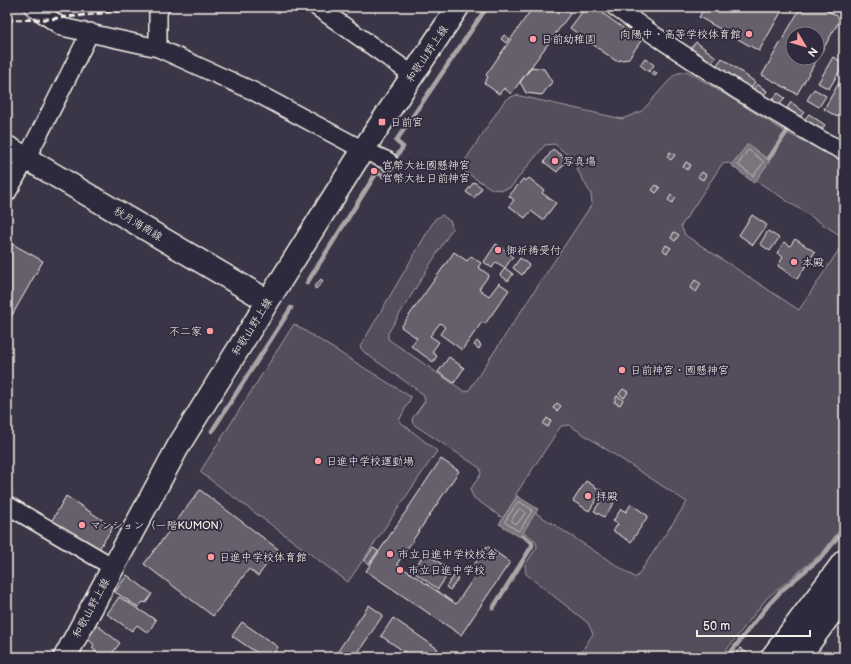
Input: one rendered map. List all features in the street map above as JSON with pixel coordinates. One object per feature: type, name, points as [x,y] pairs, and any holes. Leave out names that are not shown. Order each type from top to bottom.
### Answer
[{"type":"main road","name":"和歌山野上線","points":[[65,657],[179,445],[363,150],[458,7]]},
{"type":"main road","name":"秋月海南線","points":[[7,147],[268,301]]},
{"type":"main road","points":[[772,657],[844,561]]},
{"type":"main road","points":[[799,657],[844,596]]},
{"type":"street","points":[[32,7],[62,27],[158,48],[253,91],[363,150],[388,161]]},
{"type":"street","points":[[158,48],[158,12],[161,7]]},
{"type":"street","points":[[317,7],[413,75]]},
{"type":"street","points":[[615,7],[737,90],[825,142],[844,151]]},
{"type":"street","points":[[7,193],[27,159],[90,32]]},
{"type":"street","points":[[7,505],[113,567]]},
{"type":"shaded area","name":"日前神宮・國懸神宮","points":[[687,71],[791,135],[844,162],[844,238],[729,163],[722,164],[681,226],[685,235],[799,310],[844,242],[844,524],[823,552],[767,598],[721,657],[578,657],[593,634],[588,623],[526,574],[525,565],[537,547],[536,541],[474,498],[470,490],[481,474],[480,468],[413,424],[412,419],[425,401],[423,394],[365,353],[360,347],[435,219],[442,215],[451,222],[452,229],[388,333],[388,339],[465,392],[469,390],[592,204],[591,194],[570,157],[555,144],[545,145],[511,187],[503,190],[492,189],[465,172],[464,162],[505,100],[516,95],[622,119],[642,111],[675,74]],"holes":[[[569,425],[687,502],[636,578],[519,502],[516,494],[561,426]]]},
{"type":"shaded area","name":"日進中学校運動場","points":[[294,324],[411,397],[399,421],[437,451],[348,582],[200,472]]},
{"type":"water","points":[[748,144],[770,161],[754,183],[731,165]]},
{"type":"water","points":[[517,496],[538,509],[520,537],[499,524]]},
{"type":"building","points":[[533,7],[567,7],[565,10],[570,14],[511,94],[504,88],[499,94],[484,83],[488,77],[486,75]]},
{"type":"building","points":[[586,7],[594,7],[641,41],[628,59],[616,61],[570,28]]},
{"type":"building","name":"向陽中・高等学校体育館","points":[[705,7],[784,7],[759,51],[699,17]]},
{"type":"building","points":[[801,7],[821,7],[841,18],[825,46],[825,26],[790,26]]},
{"type":"building","points":[[504,35],[509,39],[506,43],[501,39]]},
{"type":"building","points":[[785,35],[785,66],[813,66],[797,94],[762,75]]},
{"type":"building","points":[[696,42],[716,57],[710,64],[690,49]]},
{"type":"building","points":[[833,57],[844,63],[829,89],[818,83]]},
{"type":"building","points":[[645,58],[654,65],[649,72],[640,65]]},
{"type":"building","points":[[722,58],[755,82],[750,90],[716,66]]},
{"type":"building","points":[[532,67],[544,69],[552,82],[542,95],[526,93],[520,82]]},
{"type":"building","points":[[653,71],[657,73],[655,76],[651,74]]},
{"type":"building","points":[[844,74],[844,106],[837,117],[824,109]]},
{"type":"building","points":[[757,84],[767,91],[762,98],[752,91]]},
{"type":"building","points":[[814,89],[826,96],[819,107],[807,100]]},
{"type":"building","points":[[778,93],[785,98],[777,108],[770,103]]},
{"type":"building","points":[[791,102],[804,112],[800,117],[787,108]]},
{"type":"building","points":[[809,114],[825,125],[820,132],[804,120]]},
{"type":"building","name":"写真塲","points":[[553,149],[567,160],[557,172],[544,162]]},
{"type":"building","points":[[670,152],[675,155],[671,160],[667,157]]},
{"type":"building","points":[[686,162],[691,165],[687,170],[683,167]]},
{"type":"building","points":[[702,172],[706,175],[703,180],[698,177]]},
{"type":"building","points":[[529,178],[544,190],[542,193],[556,203],[543,220],[531,211],[525,218],[509,206],[514,200],[509,196],[523,179],[526,181]]},
{"type":"building","points":[[474,182],[482,188],[474,198],[466,192]]},
{"type":"building","points":[[656,185],[660,188],[656,193],[652,190]]},
{"type":"building","points":[[671,195],[676,198],[672,203],[668,200]]},
{"type":"building","points":[[752,215],[767,225],[753,245],[739,235]]},
{"type":"building","points":[[768,231],[779,238],[770,251],[760,244]]},
{"type":"building","points":[[674,232],[679,235],[675,241],[671,238]]},
{"type":"building","name":"本殿","points":[[795,239],[815,252],[797,279],[778,266],[783,257],[777,253],[784,242],[790,246]]},
{"type":"building","points":[[7,241],[43,261],[7,324]]},
{"type":"building","name":"御祈祷受付","points":[[496,244],[513,256],[505,268],[496,262],[492,268],[484,262]]},
{"type":"building","points":[[666,245],[671,248],[667,253],[663,250]]},
{"type":"building","points":[[454,252],[467,261],[471,256],[481,263],[478,267],[489,275],[479,289],[489,296],[499,283],[509,290],[485,324],[482,322],[462,350],[440,334],[445,327],[440,323],[430,336],[439,342],[432,352],[437,356],[433,362],[411,346],[417,338],[401,327]]},
{"type":"building","points":[[520,258],[529,265],[522,275],[513,268]]},
{"type":"building","points":[[505,268],[513,274],[508,281],[500,275]]},
{"type":"building","points":[[321,279],[323,281],[316,289],[314,287]]},
{"type":"building","points":[[695,280],[701,284],[696,292],[690,288]]},
{"type":"building","points":[[477,341],[481,345],[479,349],[474,345]]},
{"type":"building","points":[[449,357],[464,368],[454,383],[438,372]]},
{"type":"building","points":[[623,389],[628,392],[624,398],[619,394]]},
{"type":"building","points":[[617,396],[623,400],[620,405],[614,402]]},
{"type":"building","points":[[557,403],[561,406],[557,411],[553,408]]},
{"type":"building","points":[[547,418],[551,421],[548,427],[543,424]]},
{"type":"building","name":"市立日進中学校校舎","points":[[441,459],[459,471],[397,564],[456,604],[480,569],[474,565],[487,546],[510,562],[461,635],[366,571]]},
{"type":"building","name":"拝殿","points":[[586,481],[602,491],[589,511],[573,501]]},
{"type":"building","name":"日進中学校体育館","points":[[200,490],[278,549],[258,576],[249,569],[213,616],[144,564]]},
{"type":"building","name":"マンション（一階KUMON）","points":[[66,496],[113,527],[99,549],[51,522]]},
{"type":"building","points":[[604,496],[614,503],[604,517],[594,511]]},
{"type":"building","points":[[631,504],[648,516],[631,542],[613,531],[618,524],[613,521],[621,509],[626,512]]},
{"type":"building","points":[[373,548],[378,551],[369,564],[364,561]]},
{"type":"building","points":[[425,553],[451,570],[438,589],[412,571]]},
{"type":"building","points":[[127,575],[152,594],[146,603],[143,602],[138,607],[115,592]]},
{"type":"building","points":[[454,576],[458,579],[450,590],[446,587]]},
{"type":"building","points":[[119,597],[156,620],[148,633],[137,625],[132,631],[107,614]]},
{"type":"building","points":[[369,605],[383,615],[355,657],[334,657]]},
{"type":"building","points":[[393,618],[438,649],[432,657],[406,657],[408,654],[381,636]]},
{"type":"building","points":[[93,622],[120,643],[109,657],[102,657],[92,648],[94,645],[84,635]]},
{"type":"building","points":[[242,622],[278,647],[272,657],[263,657],[232,636]]},
{"type":"building","points":[[740,648],[751,656],[751,657],[733,657]]},
{"type":"waterway","points":[[307,283],[377,172],[383,176],[403,147],[396,141],[487,7]]},
{"type":"waterway","points":[[602,7],[612,14]]},
{"type":"waterway","points":[[769,158],[788,130],[784,127]]},
{"type":"waterway","points":[[212,431],[291,308]]},
{"type":"waterway","points":[[727,657],[769,604],[782,590],[824,555],[844,528]]},
{"type":"waterway","points":[[493,608],[532,546],[532,542],[523,536]]},
{"type":"railway","points":[[7,20],[50,19],[154,7]]},
{"type":"place","name":"向陽中・高等学校体育館","points":[[749,34]]},
{"type":"place","name":"日前幼稚園","points":[[533,39]]},
{"type":"place","name":"日前宮","points":[[382,122]]},
{"type":"place","name":"写真塲","points":[[555,161]]},
{"type":"place","name":"官幣大社國懸神宮 官幣大社日前神宮","points":[[374,171]]},
{"type":"place","name":"御祈祷受付","points":[[498,250]]},
{"type":"place","name":"本殿","points":[[794,262]]},
{"type":"place","name":"不二家","points":[[210,331]]},
{"type":"place","name":"日前神宮・國懸神宮","points":[[622,370]]},
{"type":"place","name":"日進中学校運動場","points":[[318,461]]},
{"type":"place","name":"拝殿","points":[[588,496]]},
{"type":"place","name":"マンション（一階KUMON）","points":[[82,525]]},
{"type":"place","name":"市立日進中学校校舎","points":[[390,554]]},
{"type":"place","name":"日進中学校体育館","points":[[211,557]]},
{"type":"place","name":"市立日進中学校","points":[[400,570]]}]
